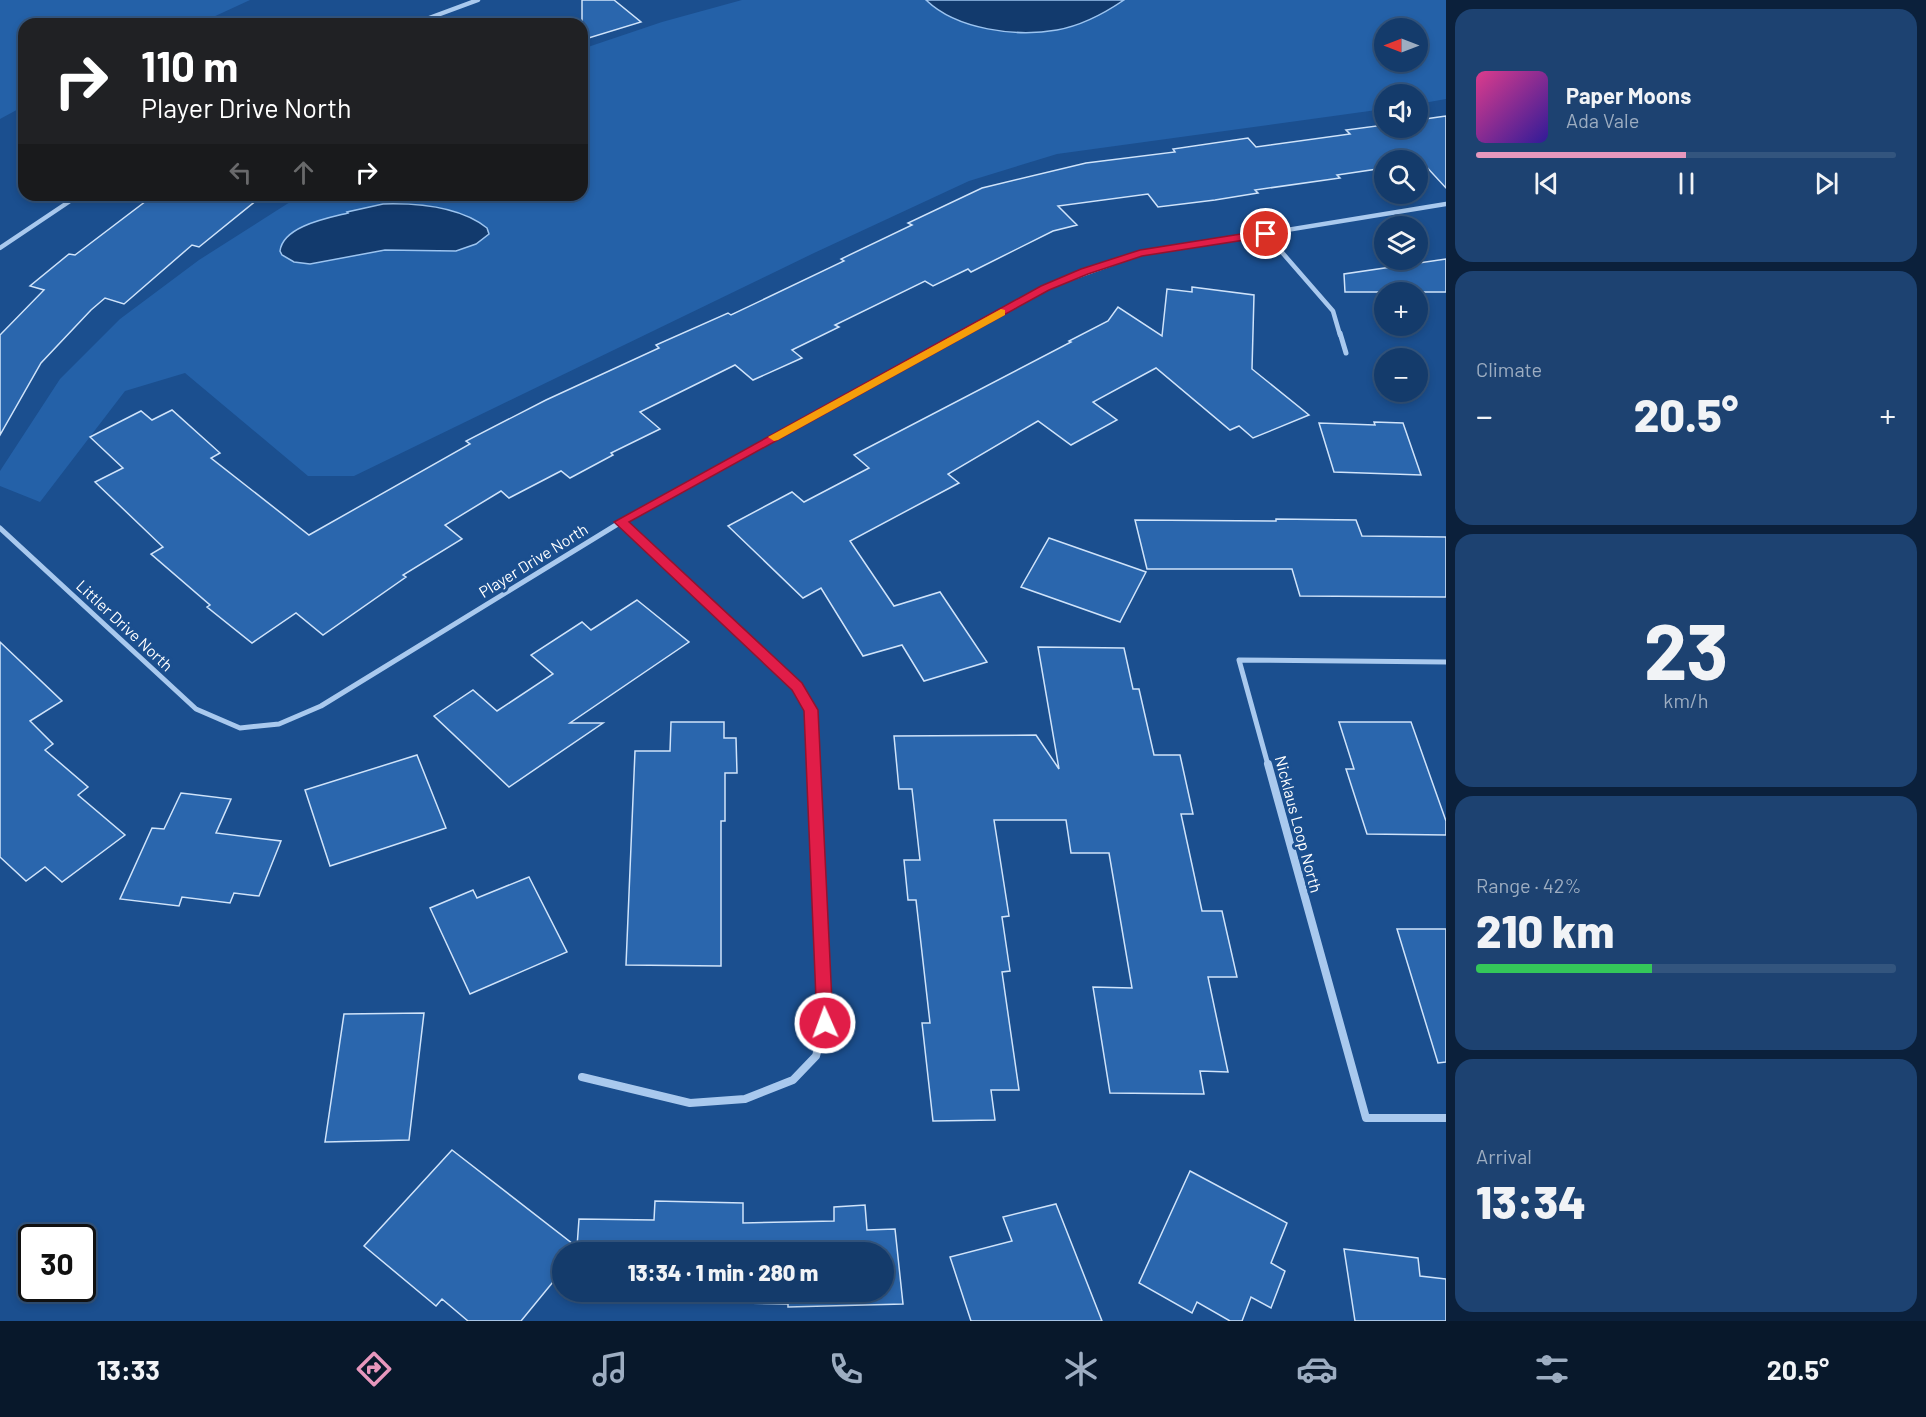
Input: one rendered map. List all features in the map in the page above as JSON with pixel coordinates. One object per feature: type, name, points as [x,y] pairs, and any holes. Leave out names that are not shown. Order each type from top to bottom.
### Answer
[{"type":"street","points":[[429,18],[478,0]]},
{"type":"street","points":[[0,248],[70,201]]},
{"type":"street","name":"Player Drive North","points":[[240,728],[279,724],[321,706],[621,522],[1045,288],[1084,272],[1140,254],[1446,204]]},
{"type":"street","points":[[1266,234],[1333,311],[1346,353]]},
{"type":"street","points":[[582,1077],[690,1103],[745,1099],[793,1080],[816,1056],[825,1023],[811,710],[797,687],[621,522]]},
{"type":"street","name":"Littler Drive North","points":[[0,528],[196,709],[240,728]]},
{"type":"street","name":"Nicklaus Loop North","points":[[1446,662],[1239,660],[1366,1118],[1446,1118]]},
{"type":"shaded area","points":[[0,0],[250,0],[211,18],[18,18],[18,109],[0,119]]},
{"type":"shaded area","points":[[742,0],[1446,0],[1446,99],[1428,102],[1428,84],[1374,84],[1374,110],[1057,154],[969,181],[814,253],[354,476],[308,476],[185,373],[125,391],[40,502],[0,486],[0,471],[60,379],[120,319],[199,260],[292,201],[588,201],[588,47],[662,22]]},
{"type":"shaded area","points":[[926,0],[1124,0],[1101,14],[1074,25],[1057,30],[1024,32],[970,25],[939,10]]},
{"type":"shaded area","points":[[383,204],[424,205],[451,210],[476,221],[487,228],[489,234],[476,244],[456,251],[385,250],[310,264],[294,262],[282,255],[280,251],[283,242],[298,229],[347,212]]},
{"type":"building","points":[[582,0],[614,0],[641,22],[588,38],[588,18],[582,18]]},
{"type":"building","points":[[1446,116],[1446,188],[1428,168],[1428,150],[1374,150],[1374,169],[1337,175],[1340,178],[1255,190],[1258,193],[1158,207],[1148,194],[1058,206],[1077,225],[1053,231],[971,272],[968,269],[933,286],[925,281],[835,325],[839,327],[792,350],[802,358],[753,380],[735,365],[640,412],[660,429],[611,453],[613,455],[570,478],[561,471],[509,498],[501,491],[445,525],[462,539],[403,575],[406,577],[323,635],[296,613],[252,643],[207,607],[210,605],[151,554],[163,547],[95,482],[123,468],[90,437],[141,411],[152,420],[172,410],[220,453],[211,458],[309,535],[470,444],[466,441],[546,400],[659,348],[656,345],[728,313],[731,315],[844,261],[841,259],[912,225],[908,223],[982,188],[1086,163],[1175,152],[1173,149],[1248,138],[1256,147],[1350,134],[1346,130],[1374,126],[1374,138],[1428,138],[1428,119]]},
{"type":"building","points":[[146,201],[256,201],[199,247],[192,245],[124,304],[105,298],[91,310],[41,363],[0,435],[0,335],[44,290],[30,286],[69,254],[75,255]]},
{"type":"building","points":[[1446,259],[1446,292],[1428,292],[1428,282],[1374,282],[1374,292],[1345,292],[1344,274],[1374,270],[1428,270],[1428,262]]},
{"type":"building","points":[[1192,287],[1254,295],[1252,369],[1309,415],[1253,438],[1239,426],[1230,430],[1156,368],[1093,402],[1117,420],[1071,445],[1038,421],[948,474],[959,483],[850,541],[894,606],[940,592],[987,662],[924,681],[902,645],[863,656],[821,588],[803,598],[728,526],[792,492],[804,502],[869,468],[854,455],[1071,342],[1069,341],[1108,321],[1118,307],[1162,336],[1167,289],[1192,292]]},
{"type":"building","points":[[1374,422],[1403,423],[1421,475],[1334,472],[1319,423],[1375,425]]},
{"type":"building","points":[[1276,519],[1356,520],[1362,536],[1446,537],[1446,597],[1300,596],[1292,569],[1147,569],[1135,520],[1276,521]]},
{"type":"building","points":[[1049,538],[1146,572],[1120,622],[1021,587]]},
{"type":"building","points":[[637,600],[689,642],[570,723],[603,723],[509,787],[434,716],[473,690],[497,711],[553,674],[531,655],[582,622],[591,630]]},
{"type":"building","points":[[0,642],[62,701],[30,721],[53,744],[45,750],[88,787],[78,795],[125,835],[62,882],[45,867],[26,881],[0,857]]},
{"type":"building","points":[[1038,647],[1124,648],[1133,689],[1139,689],[1154,755],[1180,755],[1193,814],[1181,814],[1202,911],[1222,911],[1237,977],[1208,977],[1228,1072],[1200,1071],[1204,1094],[1110,1093],[1093,987],[1132,988],[1109,853],[1071,853],[1066,820],[994,820],[1009,916],[1002,917],[1010,971],[1002,972],[1019,1090],[991,1090],[995,1120],[933,1121],[922,1023],[930,1023],[916,900],[908,900],[904,860],[920,860],[912,789],[899,789],[894,736],[1036,735],[1059,769]]},
{"type":"building","points":[[671,722],[724,722],[724,738],[736,738],[737,773],[725,773],[725,821],[721,821],[721,966],[626,965],[635,751],[670,751]]},
{"type":"building","points":[[1339,722],[1411,722],[1446,821],[1446,835],[1367,834],[1346,769],[1354,769]]},
{"type":"building","points":[[417,755],[446,828],[330,866],[305,790]]},
{"type":"building","points":[[181,793],[231,799],[216,833],[281,841],[259,896],[234,893],[230,903],[182,897],[179,906],[120,899],[152,828],[164,829]]},
{"type":"building","points":[[529,877],[567,952],[470,994],[430,908],[473,890],[477,898]]},
{"type":"building","points":[[1397,929],[1446,929],[1446,1062],[1438,1063]]},
{"type":"building","points":[[424,1013],[409,1140],[325,1142],[344,1014]]},
{"type":"building","points":[[452,1150],[571,1242],[552,1242],[552,1283],[521,1321],[468,1321],[442,1299],[436,1306],[364,1246]]},
{"type":"building","points":[[1190,1171],[1287,1223],[1271,1263],[1285,1271],[1271,1308],[1251,1297],[1242,1321],[1230,1321],[1197,1302],[1192,1313],[1139,1283]]},
{"type":"building","points":[[655,1201],[743,1203],[743,1223],[834,1221],[834,1207],[865,1205],[867,1230],[895,1229],[903,1304],[788,1307],[788,1304],[695,1302],[894,1302],[894,1242],[577,1242],[579,1219],[654,1220]]},
{"type":"building","points":[[1056,1204],[1102,1321],[971,1321],[950,1257],[1012,1241],[1003,1217]]},
{"type":"building","points":[[1344,1249],[1418,1258],[1420,1276],[1446,1279],[1446,1321],[1355,1321]]},
{"type":"slow traffic","points":[[774,437],[1001,312]]},
{"type":"route","points":[[825,1023],[811,710],[797,687],[621,522],[1045,288],[1084,272],[1140,254],[1266,234]]}]
